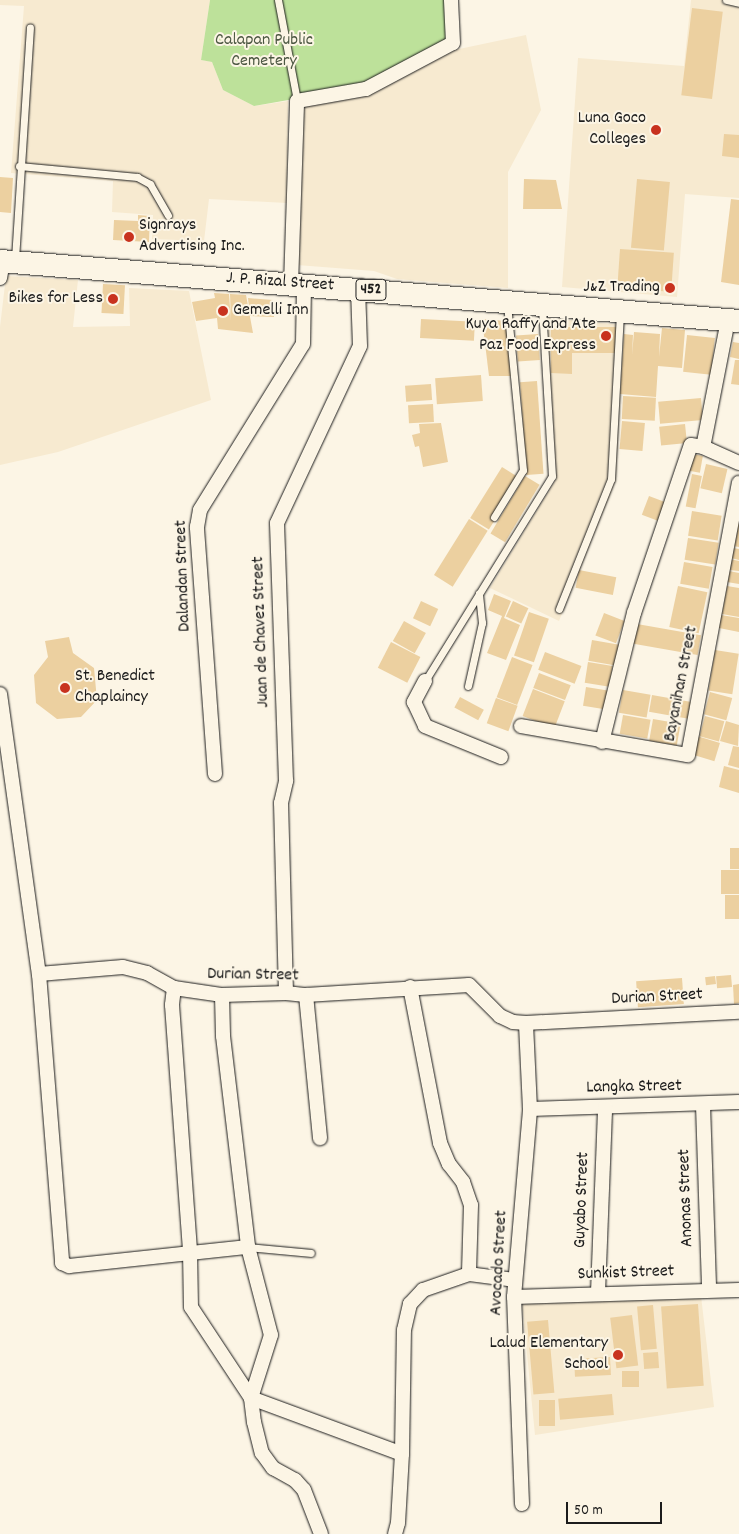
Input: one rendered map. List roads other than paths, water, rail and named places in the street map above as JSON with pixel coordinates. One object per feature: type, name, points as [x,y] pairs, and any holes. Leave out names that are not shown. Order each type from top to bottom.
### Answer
[{"type":"highway","name":"J. P. Rizal Street","points":[[4,266],[358,289],[542,306],[734,320]]},
{"type":"street","points":[[297,101],[366,89],[453,43],[451,0]]},
{"type":"street","name":"Dalandan Street","points":[[215,774],[197,527],[200,510],[303,344],[297,285],[297,101]]},
{"type":"street","name":"Juan de Chavez Street","points":[[286,993],[281,802],[286,781],[277,523],[360,346],[358,289]]},
{"type":"street","points":[[703,447],[734,320]]},
{"type":"street","points":[[602,742],[634,614],[691,445],[703,447],[739,463]]},
{"type":"street","name":"Bayanihan Street","points":[[521,726],[602,742],[688,755],[739,483]]},
{"type":"street","points":[[425,680],[414,702],[424,726],[501,757]]},
{"type":"street","points":[[0,694],[39,974],[62,1263],[69,1266],[190,1251],[248,1247]]},
{"type":"street","name":"Durian Street","points":[[39,974],[122,967],[147,973],[174,988],[222,995],[286,993],[306,995],[410,987],[469,986],[500,1016],[513,1022],[526,1023],[739,1012]]},
{"type":"street","points":[[410,987],[440,1143],[449,1164],[463,1182],[471,1205],[469,1274]]},
{"type":"street","points":[[174,988],[172,1004],[190,1251],[191,1307],[251,1398],[262,1454],[273,1468],[295,1480],[304,1490],[321,1534]]},
{"type":"street","points":[[222,995],[223,1036],[248,1247],[271,1335],[251,1398]]},
{"type":"street","points":[[306,995],[320,1138]]},
{"type":"street","name":"Avocado Street","points":[[522,1504],[514,1297],[530,1109],[526,1023]]},
{"type":"street","name":"Langka Street","points":[[530,1109],[703,1105],[739,1102]]},
{"type":"street","name":"Anonas Street","points":[[703,1105],[709,1290]]},
{"type":"street","name":"Guyabo Street","points":[[598,1293],[605,1107]]},
{"type":"street","points":[[394,1534],[398,1523],[402,1454],[404,1330],[410,1304],[423,1290],[469,1274],[515,1280]]},
{"type":"street","name":"Sunkist Street","points":[[514,1297],[739,1290]]},
{"type":"street","points":[[251,1398],[402,1454]]},
{"type":"lane","points":[[278,0],[297,101]]},
{"type":"lane","points":[[726,0],[738,2]]},
{"type":"lane","points":[[4,266],[19,166],[30,27]]},
{"type":"lane","points":[[19,166],[137,177],[150,184],[168,216]]},
{"type":"lane","points":[[494,517],[523,470],[507,302]]},
{"type":"lane","points":[[425,680],[552,476],[542,306]]},
{"type":"lane","points":[[559,609],[611,479],[620,312]]},
{"type":"lane","points":[[468,686],[482,623],[479,593]]},
{"type":"lane","points":[[248,1247],[311,1253]]},
{"type":"place","name":"Luna Goco Colleges","points":[[656,130]]},
{"type":"place","name":"Signrays Advertising Inc.","points":[[129,237]]},
{"type":"place","name":"J&Z Trading","points":[[670,288]]},
{"type":"place","name":"Bikes for Less","points":[[113,299]]},
{"type":"place","name":"Gemelli Inn","points":[[223,311]]},
{"type":"place","name":"Kuya Raffy and Ate Paz Food Express","points":[[606,336]]},
{"type":"place","name":"St. Benedict Chaplaincy","points":[[65,688]]},
{"type":"place","name":"Lalud Elementary School","points":[[618,1355]]},
{"type":"park label","name":"Calapan Public Cemetery","points":[[264,52]]}]
